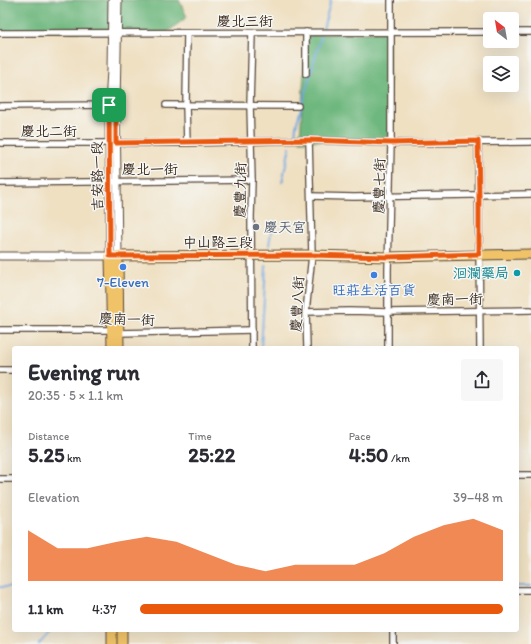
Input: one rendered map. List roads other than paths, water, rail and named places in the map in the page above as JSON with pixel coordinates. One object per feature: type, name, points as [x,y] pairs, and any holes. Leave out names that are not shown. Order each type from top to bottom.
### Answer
[{"type":"main road","name":"中山路三段","points":[[114,256],[312,255],[388,257],[531,254]]},
{"type":"main road","points":[[114,256],[116,331],[119,346]]},
{"type":"main road","points":[[112,346],[116,331]]},
{"type":"main road","points":[[112,632],[112,644]]},
{"type":"main road","points":[[122,632],[122,644]]},
{"type":"street","name":"吉安路一段","points":[[112,0],[114,33]]},
{"type":"street","name":"吉安路一段","points":[[114,256],[113,143],[109,105],[118,0]]},
{"type":"street","name":"慶豐七街","points":[[388,346],[388,257],[391,196],[390,0]]},
{"type":"street","points":[[306,32],[306,74]]},
{"type":"street","name":"慶北三街","points":[[0,33],[483,32]]},
{"type":"street","points":[[519,32],[531,32]]},
{"type":"street","points":[[187,33],[187,143]]},
{"type":"street","name":"慶豐九街","points":[[252,33],[250,105],[252,142],[252,346]]},
{"type":"street","points":[[0,106],[109,105]]},
{"type":"street","points":[[166,105],[298,106]]},
{"type":"street","name":"慶北二街","points":[[0,143],[187,143],[309,140],[391,143],[478,141],[531,142]]},
{"type":"street","name":"慶豐八街","points":[[307,346],[306,312],[312,255],[309,140]]},
{"type":"street","points":[[478,141],[480,346]]},
{"type":"street","name":"慶北一街","points":[[0,183],[252,180]]},
{"type":"street","points":[[311,196],[354,197],[531,194]]},
{"type":"street","name":"中山路三段","points":[[0,256],[114,256]]},
{"type":"street","name":"慶南一街","points":[[306,312],[531,310]]},
{"type":"street","name":"慶南一街","points":[[0,330],[252,330]]},
{"type":"street","points":[[0,370],[12,370]]},
{"type":"street","points":[[519,475],[531,475]]},
{"type":"street","points":[[0,479],[12,479]]},
{"type":"street","points":[[519,590],[531,590]]},
{"type":"street","points":[[393,632],[393,644]]},
{"type":"waterway","points":[[323,29],[331,0]]},
{"type":"waterway","points":[[295,138],[296,126],[321,37]]},
{"type":"waterway","points":[[282,182],[290,147]]},
{"type":"waterway","points":[[269,245],[272,227]]},
{"type":"waterway","points":[[261,346],[266,266]]},
{"type":"waterway","points":[[519,586],[531,586]]},
{"type":"waterway","points":[[0,587],[12,587]]},
{"type":"waterway","points":[[39,644],[50,632]]},
{"type":"place","name":"慶天宮","points":[[256,227]]},
{"type":"place","name":"7-Eleven","points":[[123,267]]},
{"type":"place","name":"洄瀾藥局","points":[[517,273]]},
{"type":"place","name":"旺莊生活百貨","points":[[374,275]]}]
